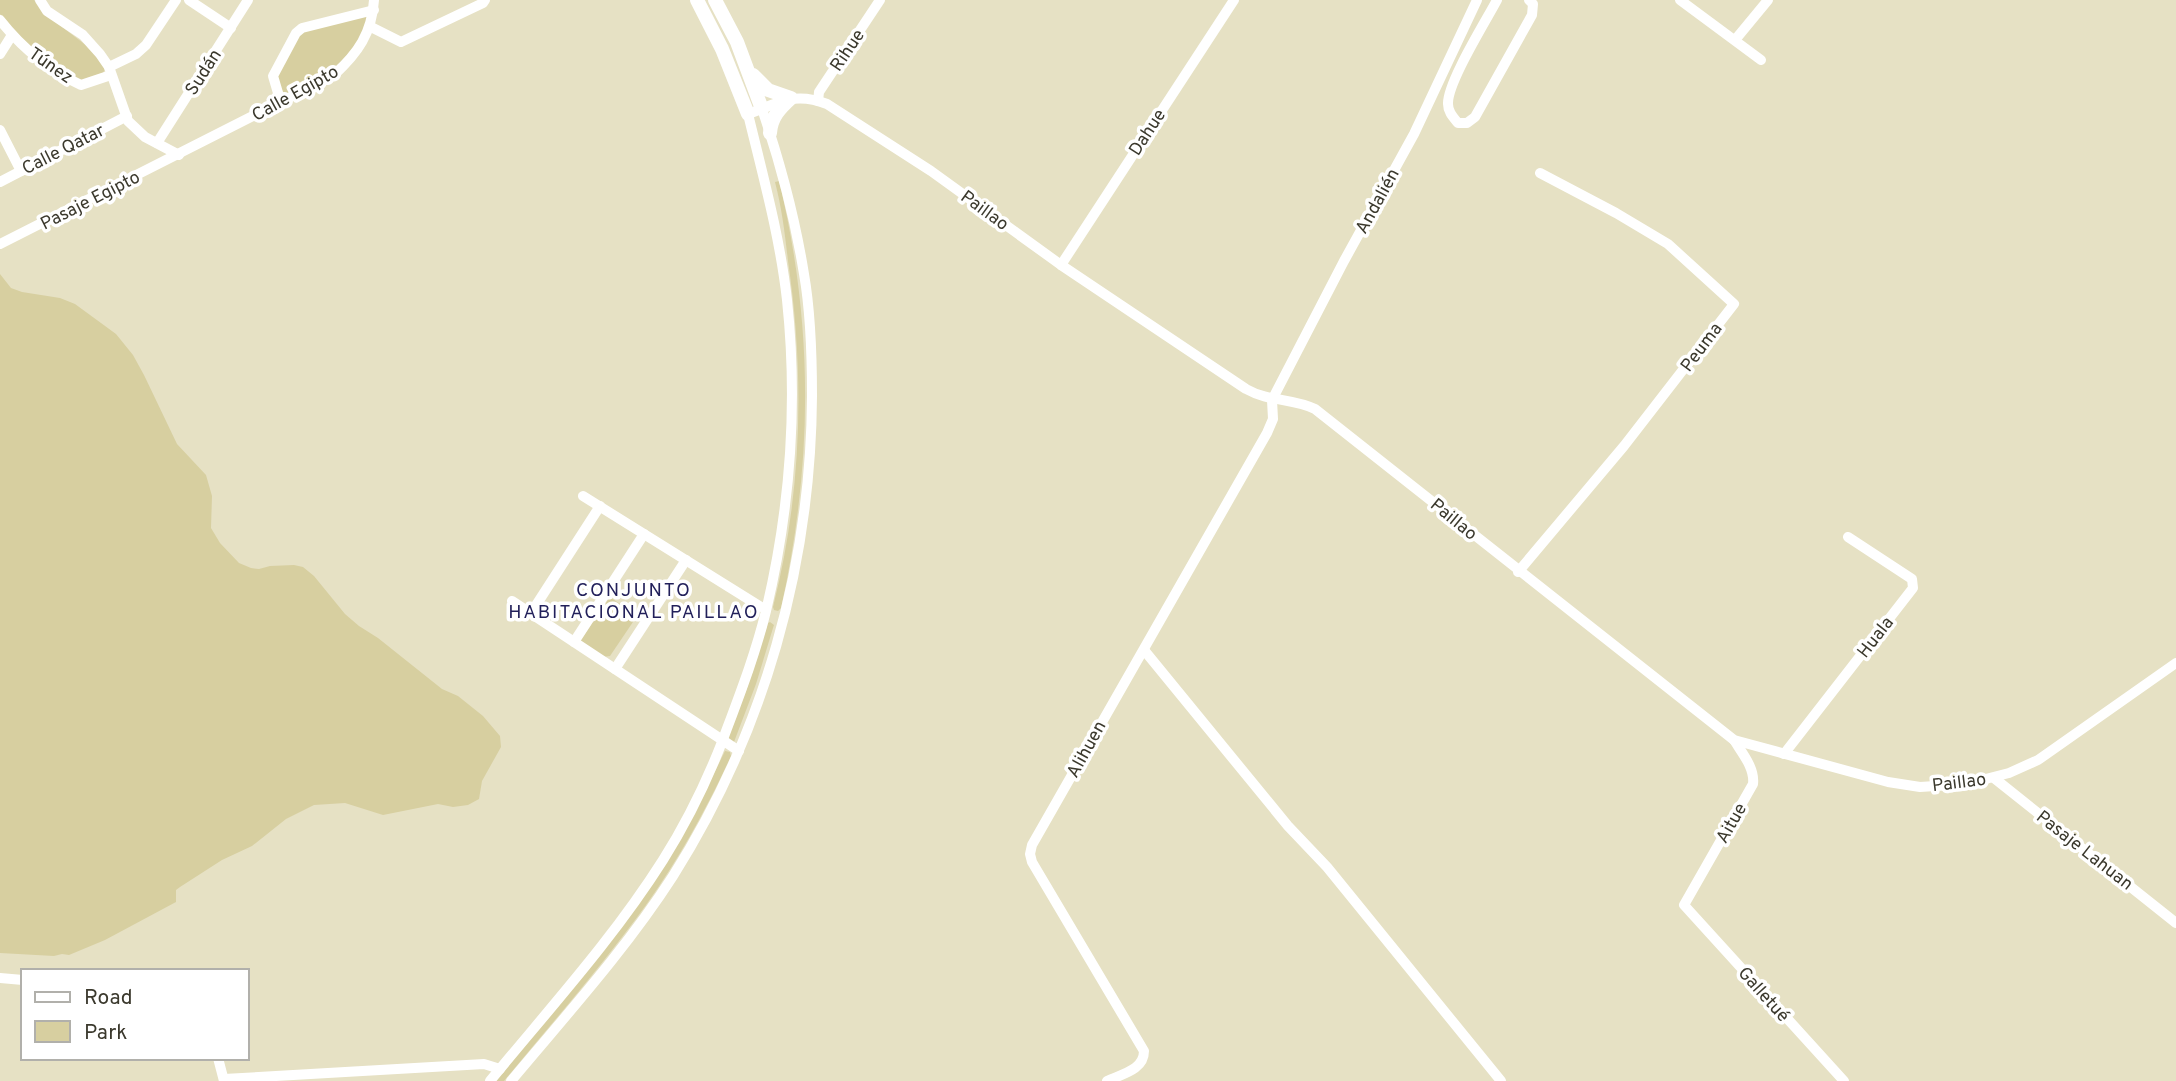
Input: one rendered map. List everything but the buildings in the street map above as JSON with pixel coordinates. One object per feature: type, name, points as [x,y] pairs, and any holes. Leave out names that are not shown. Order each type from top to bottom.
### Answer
[{"type":"street","points":[[40,0],[47,11],[83,35],[100,54],[110,71],[128,121],[145,137],[179,155]]},
{"type":"street","name":"Túnez","points":[[0,20],[40,61],[81,85],[136,54],[146,45],[176,0]]},
{"type":"street","points":[[189,0],[230,28]]},
{"type":"street","name":"Sudán","points":[[157,143],[248,0]]},
{"type":"street","points":[[371,27],[401,42],[485,0]]},
{"type":"street","points":[[490,1081],[607,939],[646,887],[696,803],[738,700],[763,610],[784,506],[791,436],[791,370],[787,300],[773,217],[748,114],[722,49],[697,0]]},
{"type":"street","points":[[512,1081],[652,906],[708,815],[739,751],[767,677],[797,562],[807,489],[812,380],[804,274],[770,133],[737,42],[715,0]]},
{"type":"street","name":"Rihue","points":[[818,101],[819,92],[880,0]]},
{"type":"street","name":"Dahue","points":[[1061,265],[1234,0]]},
{"type":"street","name":"Andalién","points":[[1272,400],[1430,100],[1477,0]]},
{"type":"street","points":[[1497,0],[1452,84],[1448,104],[1458,123],[1467,123],[1475,117],[1532,15],[1532,1]]},
{"type":"street","points":[[1680,0],[1761,60]]},
{"type":"street","points":[[1735,40],[1768,0]]},
{"type":"street","points":[[282,103],[272,76],[296,33],[306,26],[374,5]]},
{"type":"street","name":"Calle Egipto","points":[[179,155],[334,75],[355,53],[371,27],[374,5]]},
{"type":"street","points":[[0,54],[12,35]]},
{"type":"street","points":[[747,68],[768,90],[791,98],[777,113],[770,133]]},
{"type":"street","name":"Paillao","points":[[748,114],[791,98],[827,104],[931,171],[1061,265],[1246,389],[1272,400],[1296,402],[1315,409],[1734,740],[1904,785],[1952,786],[1994,778],[2024,767],[2051,752],[2176,663]]},
{"type":"street","points":[[1430,100],[1450,111]]},
{"type":"street","name":"Calle Qatar","points":[[0,182],[127,116]]},
{"type":"street","points":[[0,130],[21,171]]},
{"type":"street","name":"Pasaje Egipto","points":[[1,244],[179,155]]},
{"type":"street","name":"Peuma","points":[[1518,572],[1631,436],[1734,304],[1668,244],[1540,173]]},
{"type":"street","name":"Alihuen","points":[[1107,1081],[1140,1065],[1144,1051],[1032,862],[1031,845],[1267,433],[1272,419],[1272,400]]},
{"type":"street","points":[[583,496],[763,610],[784,617]]},
{"type":"street","points":[[531,613],[600,506]]},
{"type":"street","points":[[574,642],[644,534]]},
{"type":"street","name":"Huala","points":[[1784,754],[1913,588],[1912,579],[1848,537]]},
{"type":"street","points":[[615,669],[686,561]]},
{"type":"street","points":[[512,601],[739,751]]},
{"type":"street","points":[[1144,650],[1288,826],[1327,867],[1501,1081]]},
{"type":"street","name":"Aitue","points":[[1684,905],[1754,783],[1752,769],[1734,740]]},
{"type":"street","name":"Pasaje Lahuan","points":[[1994,778],[2176,923]]},
{"type":"street","name":"Galletué","points":[[1684,905],[1844,1081]]},
{"type":"street","points":[[0,978],[21,980]]},
{"type":"street","points":[[219,1060],[224,1080],[484,1064],[500,1069]]},
{"type":"green space","points":[[0,0],[34,0],[45,14],[91,49],[105,69],[101,77],[87,82],[75,80],[52,65],[0,14]]},
{"type":"green space","points":[[369,15],[357,43],[340,62],[323,75],[286,95],[282,91],[275,76],[303,31]]},
{"type":"green space","points":[[779,181],[799,288],[805,394],[799,501],[792,554],[781,608],[778,611],[773,607],[790,521],[798,435],[797,348],[783,222],[775,182]]},
{"type":"green space","points":[[0,274],[11,288],[60,298],[75,304],[116,334],[133,355],[177,444],[206,475],[212,496],[211,528],[220,543],[239,563],[259,569],[270,566],[303,567],[359,626],[442,689],[458,696],[483,716],[500,736],[501,747],[482,781],[479,799],[468,805],[453,807],[438,804],[383,815],[345,803],[314,805],[286,819],[252,846],[222,860],[180,887],[176,890],[176,902],[105,940],[69,955],[0,953]]},
{"type":"green space","points":[[610,597],[637,616],[610,656],[603,657],[580,641]]},
{"type":"green space","points":[[770,622],[774,625],[756,684],[734,742],[731,743],[727,738]]},
{"type":"green space","points":[[725,751],[730,752],[731,756],[722,775],[692,833],[658,888],[594,972],[504,1081],[496,1081],[694,814]]},
{"type":"district","name":"CONJUNTO HABITACIONAL PAILLAO","points":[[634,600]]}]
